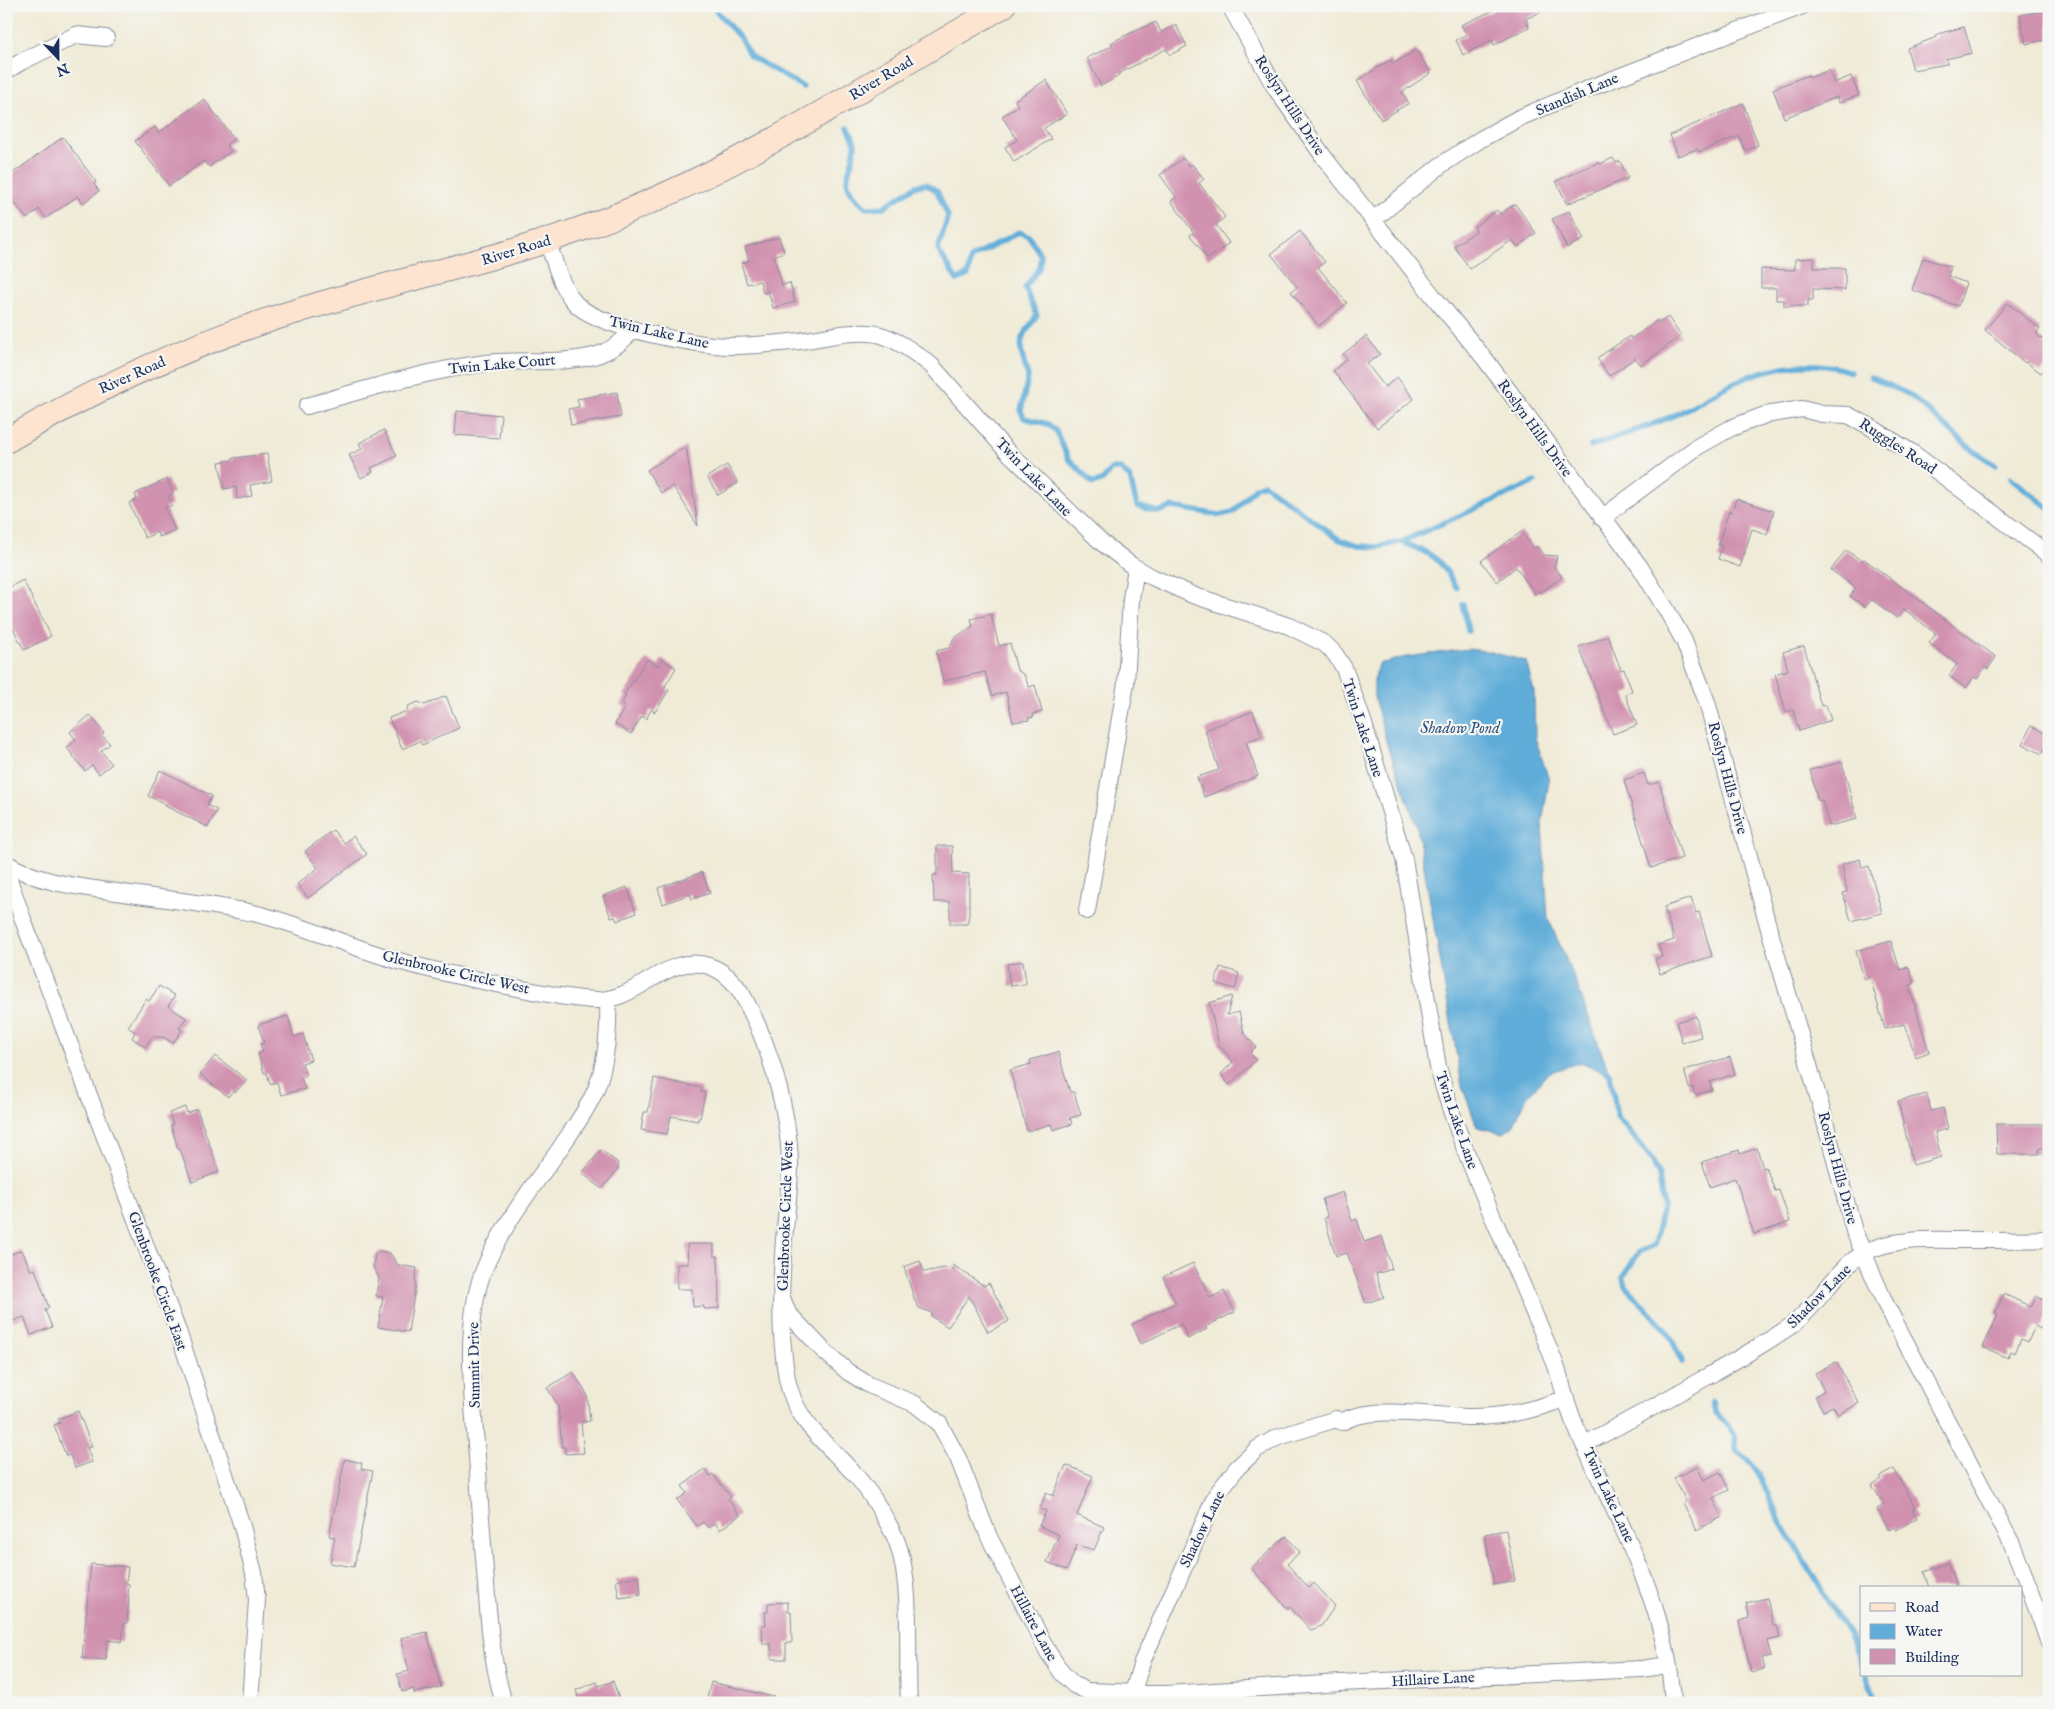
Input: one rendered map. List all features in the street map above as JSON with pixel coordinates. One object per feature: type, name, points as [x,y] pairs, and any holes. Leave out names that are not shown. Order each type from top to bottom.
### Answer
[{"type":"main road","name":"River Road","points":[[6,441],[73,402],[126,376],[251,326],[306,308],[466,266],[547,241],[638,207],[735,162],[1003,6]]},
{"type":"street","name":"Roslyn Hills Drive","points":[[1230,6],[1276,89],[1326,160],[1485,359],[1640,567],[1684,641],[1707,702],[1767,922],[1820,1103],[1854,1231],[1885,1303],[2012,1544],[2049,1643]]},
{"type":"street","name":"Standish Lane","points":[[1373,220],[1441,165],[1481,139],[1519,118],[1590,88],[1802,6]]},
{"type":"street","points":[[6,71],[76,35],[106,38]]},
{"type":"street","name":"Twin Lake Lane","points":[[547,241],[562,282],[576,304],[594,316],[633,329],[668,337],[729,346],[792,342],[860,333],[887,337],[932,366],[1006,450],[1057,502],[1101,542],[1136,568],[1152,578],[1195,596],[1289,626],[1325,644],[1335,654],[1344,668],[1390,807],[1404,859],[1438,1067],[1445,1094],[1459,1134],[1556,1365],[1566,1398],[1585,1444],[1609,1499],[1634,1548],[1661,1627],[1673,1703]]},
{"type":"street","name":"Twin Lake Court","points":[[307,406],[439,370],[488,363],[576,359],[600,354],[615,347],[633,329]]},
{"type":"street","name":"Ruggles Road","points":[[1602,518],[1697,447],[1732,428],[1765,415],[1802,409],[1822,414],[1848,415],[1869,426],[1914,454],[2049,556]]},
{"type":"street","points":[[1087,911],[1126,683],[1130,646],[1131,599],[1136,568]]},
{"type":"street","name":"Glenbrooke Circle West","points":[[6,863],[17,870],[40,879],[91,889],[251,913],[297,924],[391,959],[546,994],[608,1000],[623,995],[668,969],[688,963],[699,963],[715,968],[730,978],[741,993],[755,1021],[773,1069],[789,1135],[790,1168],[782,1256],[782,1350],[788,1384],[796,1408],[807,1426],[858,1478],[873,1497],[898,1546],[905,1582],[909,1703]]},
{"type":"street","name":"Glenbrooke Circle East","points":[[6,871],[179,1334],[242,1526],[254,1573],[256,1600],[250,1703]]},
{"type":"street","name":"Summit Drive","points":[[504,1703],[492,1652],[480,1518],[472,1329],[476,1296],[484,1271],[496,1245],[531,1189],[583,1115],[596,1088],[602,1068],[609,1024],[608,1000]]},
{"type":"street","name":"Shadow Lane","points":[[1585,1444],[1646,1412],[1762,1345],[1794,1323],[1817,1301],[1836,1278],[1863,1254],[1875,1248],[1920,1240],[2049,1239]]},
{"type":"street","name":"Hillaire Lane","points":[[782,1295],[788,1313],[824,1351],[848,1372],[869,1385],[924,1409],[945,1430],[989,1537],[1048,1652],[1062,1673],[1074,1685],[1087,1691],[1167,1694],[1341,1683],[1642,1669],[1668,1665]]},
{"type":"street","name":"Shadow Lane","points":[[1133,1692],[1142,1662],[1212,1502],[1237,1468],[1257,1449],[1276,1438],[1315,1424],[1336,1419],[1342,1422],[1351,1416],[1378,1413],[1470,1417],[1502,1416],[1535,1410],[1566,1398]]},
{"type":"water","name":"Shadow Pond","points":[[1468,649],[1487,651],[1526,661],[1534,691],[1535,737],[1549,780],[1542,824],[1548,918],[1574,977],[1610,1075],[1581,1062],[1548,1073],[1527,1097],[1512,1128],[1502,1133],[1477,1127],[1462,1086],[1417,827],[1387,744],[1374,697],[1374,680],[1379,664],[1406,657]]},
{"type":"building","points":[[1503,6],[1553,6],[1526,19],[1529,27],[1494,45],[1492,40],[1463,55],[1456,40],[1467,35],[1461,25]]},
{"type":"building","points":[[2049,10],[2049,39],[2026,44],[2020,15]]},
{"type":"building","points":[[1156,22],[1161,32],[1176,25],[1187,46],[1170,55],[1166,49],[1118,74],[1119,76],[1101,86],[1087,58],[1112,46],[1111,43],[1124,36]]},
{"type":"building","points":[[1964,27],[1972,53],[1946,59],[1947,64],[1913,70],[1907,48],[1937,37],[1937,34]]},
{"type":"building","points":[[1416,50],[1431,73],[1402,92],[1409,103],[1381,120],[1357,81],[1390,60],[1393,64]]},
{"type":"building","points":[[1829,70],[1834,83],[1851,76],[1859,95],[1839,103],[1837,97],[1784,118],[1773,89],[1808,75],[1809,78]]},
{"type":"building","points":[[1046,80],[1067,114],[1044,128],[1051,139],[1014,162],[1005,147],[1017,140],[1002,116],[1018,106],[1015,100]]},
{"type":"building","points":[[204,99],[234,139],[226,145],[231,151],[209,167],[204,161],[169,186],[135,141],[155,127],[159,133]]},
{"type":"building","points":[[1743,103],[1758,145],[1745,151],[1739,136],[1699,152],[1697,149],[1678,156],[1670,135]]},
{"type":"building","points":[[63,137],[96,182],[94,184],[99,191],[83,203],[78,196],[46,218],[39,209],[27,219],[15,203],[12,205],[6,197],[6,178]]},
{"type":"building","points":[[1183,158],[1189,166],[1192,164],[1204,179],[1199,183],[1225,217],[1216,225],[1229,243],[1208,259],[1190,235],[1194,233],[1171,201],[1176,197],[1160,175]]},
{"type":"building","points":[[1613,158],[1616,163],[1620,161],[1628,178],[1567,204],[1556,181],[1599,162],[1600,164]]},
{"type":"building","points":[[1515,204],[1536,233],[1518,247],[1512,240],[1470,269],[1454,246],[1476,231],[1474,227],[1497,210],[1500,214]]},
{"type":"building","points":[[1569,211],[1584,239],[1567,248],[1552,219]]},
{"type":"building","points":[[1300,231],[1325,262],[1318,267],[1347,303],[1319,326],[1291,292],[1297,287],[1271,254]]},
{"type":"building","points":[[779,237],[784,252],[774,256],[782,285],[790,283],[795,302],[773,308],[768,291],[763,293],[760,281],[747,284],[741,263],[749,261],[745,247]]},
{"type":"building","points":[[1814,258],[1814,268],[1845,268],[1845,290],[1813,289],[1813,300],[1808,300],[1808,306],[1784,306],[1784,300],[1776,300],[1776,288],[1761,288],[1761,269],[1795,270],[1795,259]]},
{"type":"building","points":[[1923,258],[1951,267],[1948,276],[1966,283],[1958,306],[1912,290]]},
{"type":"building","points":[[2007,303],[2040,329],[2036,334],[2049,347],[2049,364],[2041,373],[2025,363],[1985,330]]},
{"type":"building","points":[[1668,317],[1681,336],[1641,365],[1635,358],[1609,376],[1597,358],[1630,336],[1631,339],[1658,320],[1659,323]]},
{"type":"building","points":[[1366,336],[1380,354],[1367,364],[1385,387],[1397,377],[1414,399],[1377,428],[1333,371],[1347,359],[1343,354]]},
{"type":"building","points":[[617,392],[621,417],[571,425],[568,409],[579,407],[577,399]]},
{"type":"building","points":[[457,411],[501,415],[499,438],[455,435]]},
{"type":"building","points":[[384,430],[397,456],[371,468],[373,472],[361,478],[349,455],[362,449],[359,443]]},
{"type":"building","points":[[686,447],[698,526],[673,486],[661,493],[647,470]]},
{"type":"building","points":[[267,454],[272,481],[250,485],[252,496],[237,499],[236,487],[224,489],[219,462],[233,460],[233,458]]},
{"type":"building","points":[[727,465],[738,483],[718,495],[707,477]]},
{"type":"building","points":[[167,479],[173,493],[168,496],[172,505],[165,508],[175,530],[159,537],[157,532],[145,538],[129,503],[137,499],[135,494]]},
{"type":"building","points":[[1736,499],[1774,511],[1767,534],[1752,529],[1740,567],[1718,559],[1722,546],[1718,545],[1729,511],[1732,512]]},
{"type":"building","points":[[1521,532],[1534,548],[1537,546],[1544,555],[1557,556],[1554,567],[1562,577],[1540,593],[1539,591],[1535,594],[1516,567],[1497,582],[1481,561]]},
{"type":"building","points":[[1846,550],[1862,561],[1864,559],[1996,657],[1988,669],[1985,667],[1977,679],[1974,677],[1966,688],[1949,676],[1957,664],[1929,643],[1936,634],[1904,609],[1897,618],[1871,599],[1865,607],[1850,596],[1856,588],[1831,570]]},
{"type":"building","points":[[23,580],[51,636],[24,650],[6,614],[6,589]]},
{"type":"building","points":[[991,614],[999,646],[1010,643],[1017,670],[1024,675],[1029,687],[1035,685],[1042,712],[1033,714],[1034,717],[1028,718],[1029,720],[1013,722],[1006,692],[992,696],[985,672],[943,681],[936,651],[949,648],[954,638],[973,626],[971,619]]},
{"type":"building","points":[[1608,636],[1621,670],[1624,669],[1632,691],[1625,694],[1637,725],[1613,734],[1579,647]]},
{"type":"building","points":[[1804,646],[1821,706],[1826,705],[1831,720],[1799,731],[1793,710],[1786,712],[1775,674],[1788,670],[1783,652]]},
{"type":"building","points":[[647,659],[658,666],[662,659],[676,668],[665,686],[669,690],[655,712],[651,710],[646,719],[642,716],[631,734],[615,724],[625,707],[621,705],[626,696],[624,695]]},
{"type":"building","points":[[446,696],[459,728],[422,745],[420,741],[402,749],[389,718],[407,711],[408,706],[418,702],[425,705]]},
{"type":"building","points":[[1253,711],[1262,736],[1246,742],[1258,776],[1204,797],[1197,777],[1219,770],[1205,730]]},
{"type":"building","points":[[90,715],[110,744],[101,751],[112,764],[99,774],[92,765],[85,771],[67,748],[76,740],[70,732]]},
{"type":"building","points":[[2031,726],[2049,735],[2049,741],[2042,754],[2022,744]]},
{"type":"building","points":[[1842,762],[1857,819],[1829,826],[1822,800],[1818,801],[1810,770]]},
{"type":"building","points":[[160,770],[212,796],[207,805],[217,810],[208,827],[148,796]]},
{"type":"building","points":[[1644,773],[1648,785],[1659,782],[1682,858],[1651,868],[1624,780]]},
{"type":"building","points":[[333,830],[344,843],[353,836],[367,854],[308,898],[297,884],[318,868],[305,851]]},
{"type":"building","points":[[937,846],[952,846],[953,873],[969,874],[969,915],[967,924],[950,924],[950,902],[934,902],[933,875],[937,875]]},
{"type":"building","points":[[1860,859],[1862,868],[1869,866],[1882,913],[1851,921],[1843,893],[1847,892],[1842,864]]},
{"type":"building","points":[[702,872],[710,893],[692,899],[690,894],[663,904],[658,888]]},
{"type":"building","points":[[627,887],[636,913],[617,921],[615,917],[611,918],[603,896]]},
{"type":"building","points":[[1691,898],[1696,913],[1699,912],[1712,956],[1660,974],[1655,959],[1662,957],[1658,945],[1674,940],[1664,907]]},
{"type":"building","points":[[1891,941],[1900,970],[1909,967],[1914,984],[1909,986],[1929,1052],[1916,1057],[1904,1024],[1885,1029],[1870,977],[1864,979],[1856,951]]},
{"type":"building","points":[[1023,961],[1025,984],[1010,986],[1007,964]]},
{"type":"building","points":[[1220,967],[1239,973],[1235,989],[1215,983]]},
{"type":"building","points":[[159,986],[175,996],[168,1006],[186,1018],[179,1028],[182,1030],[173,1043],[163,1037],[152,1037],[145,1047],[132,1038],[135,1032],[128,1027],[146,999],[149,1001]]},
{"type":"building","points":[[1232,996],[1227,1015],[1239,1012],[1244,1033],[1256,1047],[1250,1053],[1256,1060],[1229,1085],[1221,1074],[1233,1062],[1219,1045],[1209,1003]]},
{"type":"building","points":[[288,1016],[294,1037],[303,1034],[311,1060],[302,1063],[306,1076],[301,1078],[305,1089],[281,1095],[277,1082],[270,1084],[267,1073],[264,1073],[258,1054],[263,1052],[260,1044],[264,1043],[258,1025]]},
{"type":"building","points":[[1696,1016],[1701,1037],[1682,1042],[1676,1022]]},
{"type":"building","points":[[1058,1052],[1070,1092],[1074,1092],[1081,1115],[1070,1118],[1072,1124],[1053,1130],[1051,1124],[1027,1131],[1010,1070],[1031,1064],[1030,1060]]},
{"type":"building","points":[[215,1056],[247,1080],[235,1093],[233,1091],[228,1097],[200,1074]]},
{"type":"building","points":[[1730,1057],[1735,1074],[1710,1082],[1712,1090],[1695,1095],[1693,1087],[1689,1088],[1684,1070]]},
{"type":"building","points":[[654,1078],[702,1088],[701,1092],[705,1093],[698,1121],[671,1116],[667,1134],[641,1130],[644,1112],[648,1112]]},
{"type":"building","points":[[1927,1094],[1931,1111],[1943,1108],[1948,1129],[1935,1132],[1941,1157],[1913,1165],[1898,1101]]},
{"type":"building","points":[[185,1107],[187,1113],[197,1109],[219,1172],[192,1182],[181,1152],[178,1149],[169,1113]]},
{"type":"building","points":[[1996,1124],[2049,1124],[2049,1148],[2039,1148],[2039,1154],[1997,1154]]},
{"type":"building","points":[[1757,1148],[1763,1168],[1766,1167],[1775,1191],[1779,1190],[1790,1222],[1754,1234],[1735,1178],[1710,1187],[1702,1162],[1739,1150],[1740,1154]]},
{"type":"building","points":[[601,1150],[618,1163],[618,1169],[602,1189],[582,1173]]},
{"type":"building","points":[[1343,1192],[1352,1221],[1357,1219],[1364,1242],[1382,1236],[1392,1269],[1376,1274],[1384,1297],[1366,1303],[1347,1253],[1336,1256],[1324,1218],[1328,1217],[1322,1199]]},
{"type":"building","points":[[687,1244],[714,1244],[714,1256],[718,1256],[719,1308],[704,1309],[704,1306],[693,1307],[692,1289],[677,1289],[677,1264],[688,1264]]},
{"type":"building","points":[[22,1250],[31,1271],[35,1269],[49,1308],[45,1310],[52,1327],[31,1335],[24,1317],[13,1321],[6,1304],[6,1256]]},
{"type":"building","points":[[380,1251],[390,1253],[398,1265],[417,1268],[408,1332],[378,1327],[383,1297],[376,1296],[379,1278],[373,1267],[375,1255]]},
{"type":"building","points":[[920,1261],[924,1272],[944,1268],[954,1269],[953,1265],[984,1286],[989,1283],[1009,1321],[988,1332],[969,1296],[948,1327],[931,1316],[932,1313],[919,1308],[904,1267]]},
{"type":"building","points":[[1193,1263],[1210,1298],[1224,1291],[1235,1312],[1205,1327],[1207,1329],[1188,1339],[1181,1324],[1141,1344],[1132,1324],[1176,1303],[1163,1277]]},
{"type":"building","points":[[2004,1294],[2031,1307],[2036,1296],[2049,1302],[2049,1310],[2040,1329],[2035,1326],[2028,1342],[2021,1339],[2015,1353],[2011,1351],[2008,1358],[1983,1347],[1998,1315],[1995,1313]]},
{"type":"building","points":[[1836,1362],[1859,1403],[1838,1415],[1833,1406],[1823,1411],[1815,1396],[1824,1391],[1815,1373]]},
{"type":"building","points":[[573,1372],[587,1394],[590,1421],[581,1422],[584,1453],[565,1454],[565,1447],[562,1447],[558,1405],[547,1388]]},
{"type":"building","points":[[78,1411],[92,1447],[87,1448],[92,1462],[75,1468],[70,1455],[66,1456],[54,1425],[60,1423],[58,1419]]},
{"type":"building","points":[[345,1459],[362,1463],[361,1469],[373,1471],[354,1567],[330,1563],[335,1537],[329,1536]]},
{"type":"building","points":[[1066,1465],[1093,1476],[1077,1515],[1104,1527],[1094,1550],[1077,1545],[1067,1570],[1047,1562],[1059,1535],[1039,1526],[1046,1511],[1040,1509],[1046,1493],[1053,1496]]},
{"type":"building","points":[[1697,1467],[1704,1480],[1720,1472],[1729,1490],[1713,1498],[1722,1517],[1697,1530],[1683,1503],[1686,1501],[1674,1478]]},
{"type":"building","points":[[705,1469],[710,1476],[713,1474],[731,1497],[728,1499],[740,1515],[720,1530],[715,1523],[708,1528],[703,1522],[697,1526],[677,1500],[687,1493],[682,1486]]},
{"type":"building","points":[[1894,1469],[1916,1508],[1912,1510],[1917,1518],[1896,1530],[1894,1527],[1889,1530],[1877,1509],[1884,1505],[1872,1485],[1881,1479],[1879,1477]]},
{"type":"building","points":[[1506,1530],[1515,1581],[1494,1585],[1485,1534]]},
{"type":"building","points":[[1286,1536],[1300,1552],[1287,1564],[1309,1588],[1314,1583],[1335,1606],[1321,1626],[1311,1630],[1289,1606],[1288,1609],[1251,1568]]},
{"type":"building","points":[[1948,1563],[1956,1586],[1928,1586],[1924,1572]]},
{"type":"building","points":[[91,1564],[128,1567],[126,1583],[129,1584],[127,1624],[124,1623],[122,1642],[107,1640],[106,1660],[82,1658]]},
{"type":"building","points":[[639,1576],[641,1595],[619,1598],[616,1580]]},
{"type":"building","points":[[1767,1598],[1773,1625],[1777,1625],[1780,1638],[1767,1641],[1771,1656],[1762,1658],[1765,1669],[1751,1672],[1739,1621],[1750,1618],[1746,1603]]},
{"type":"building","points":[[788,1602],[788,1611],[791,1611],[792,1643],[786,1643],[786,1659],[772,1659],[771,1644],[763,1644],[762,1625],[766,1625],[765,1612],[768,1612],[768,1603]]},
{"type":"building","points":[[427,1632],[441,1687],[414,1693],[414,1689],[402,1692],[397,1674],[409,1671],[401,1638]]},
{"type":"building","points":[[613,1681],[619,1699],[608,1703],[580,1703],[576,1690],[597,1682],[599,1686]]},
{"type":"building","points":[[711,1682],[774,1697],[774,1703],[706,1703]]},
{"type":"waterway","points":[[712,6],[741,39],[750,56],[803,87]]},
{"type":"waterway","points":[[848,127],[855,145],[847,178],[848,184],[850,190],[866,208],[884,207],[916,186],[926,184],[937,191],[948,216],[938,250],[957,280],[968,275],[971,258],[1019,232],[1029,236],[1041,256],[1039,268],[1025,288],[1037,315],[1022,338],[1021,351],[1028,377],[1021,411],[1024,418],[1048,424],[1056,431],[1068,458],[1093,484],[1103,480],[1111,469],[1121,469],[1130,478],[1137,506],[1158,512],[1172,507],[1220,515],[1233,512],[1256,487],[1264,484],[1340,540],[1359,546],[1378,547],[1401,542],[1535,482]]},
{"type":"waterway","points":[[1591,446],[1666,419],[1733,383],[1762,372],[1777,368],[1807,365],[1821,365],[1851,372]]},
{"type":"waterway","points":[[1871,377],[1910,395],[1970,448],[1995,465]]},
{"type":"waterway","points":[[2011,478],[2049,508]]},
{"type":"waterway","points":[[1401,542],[1434,557],[1444,568],[1456,587]]},
{"type":"waterway","points":[[1463,604],[1468,631]]},
{"type":"waterway","points":[[1606,1070],[1610,1075],[1617,1116],[1652,1160],[1659,1176],[1663,1207],[1654,1245],[1639,1252],[1623,1277],[1625,1286],[1666,1329],[1683,1362]]},
{"type":"waterway","points":[[1712,1402],[1716,1413],[1735,1435],[1736,1451],[1752,1465],[1761,1479],[1777,1514],[1853,1643],[1860,1661]]},
{"type":"waterway","points":[[1866,1676],[1875,1697],[1881,1703]]}]
